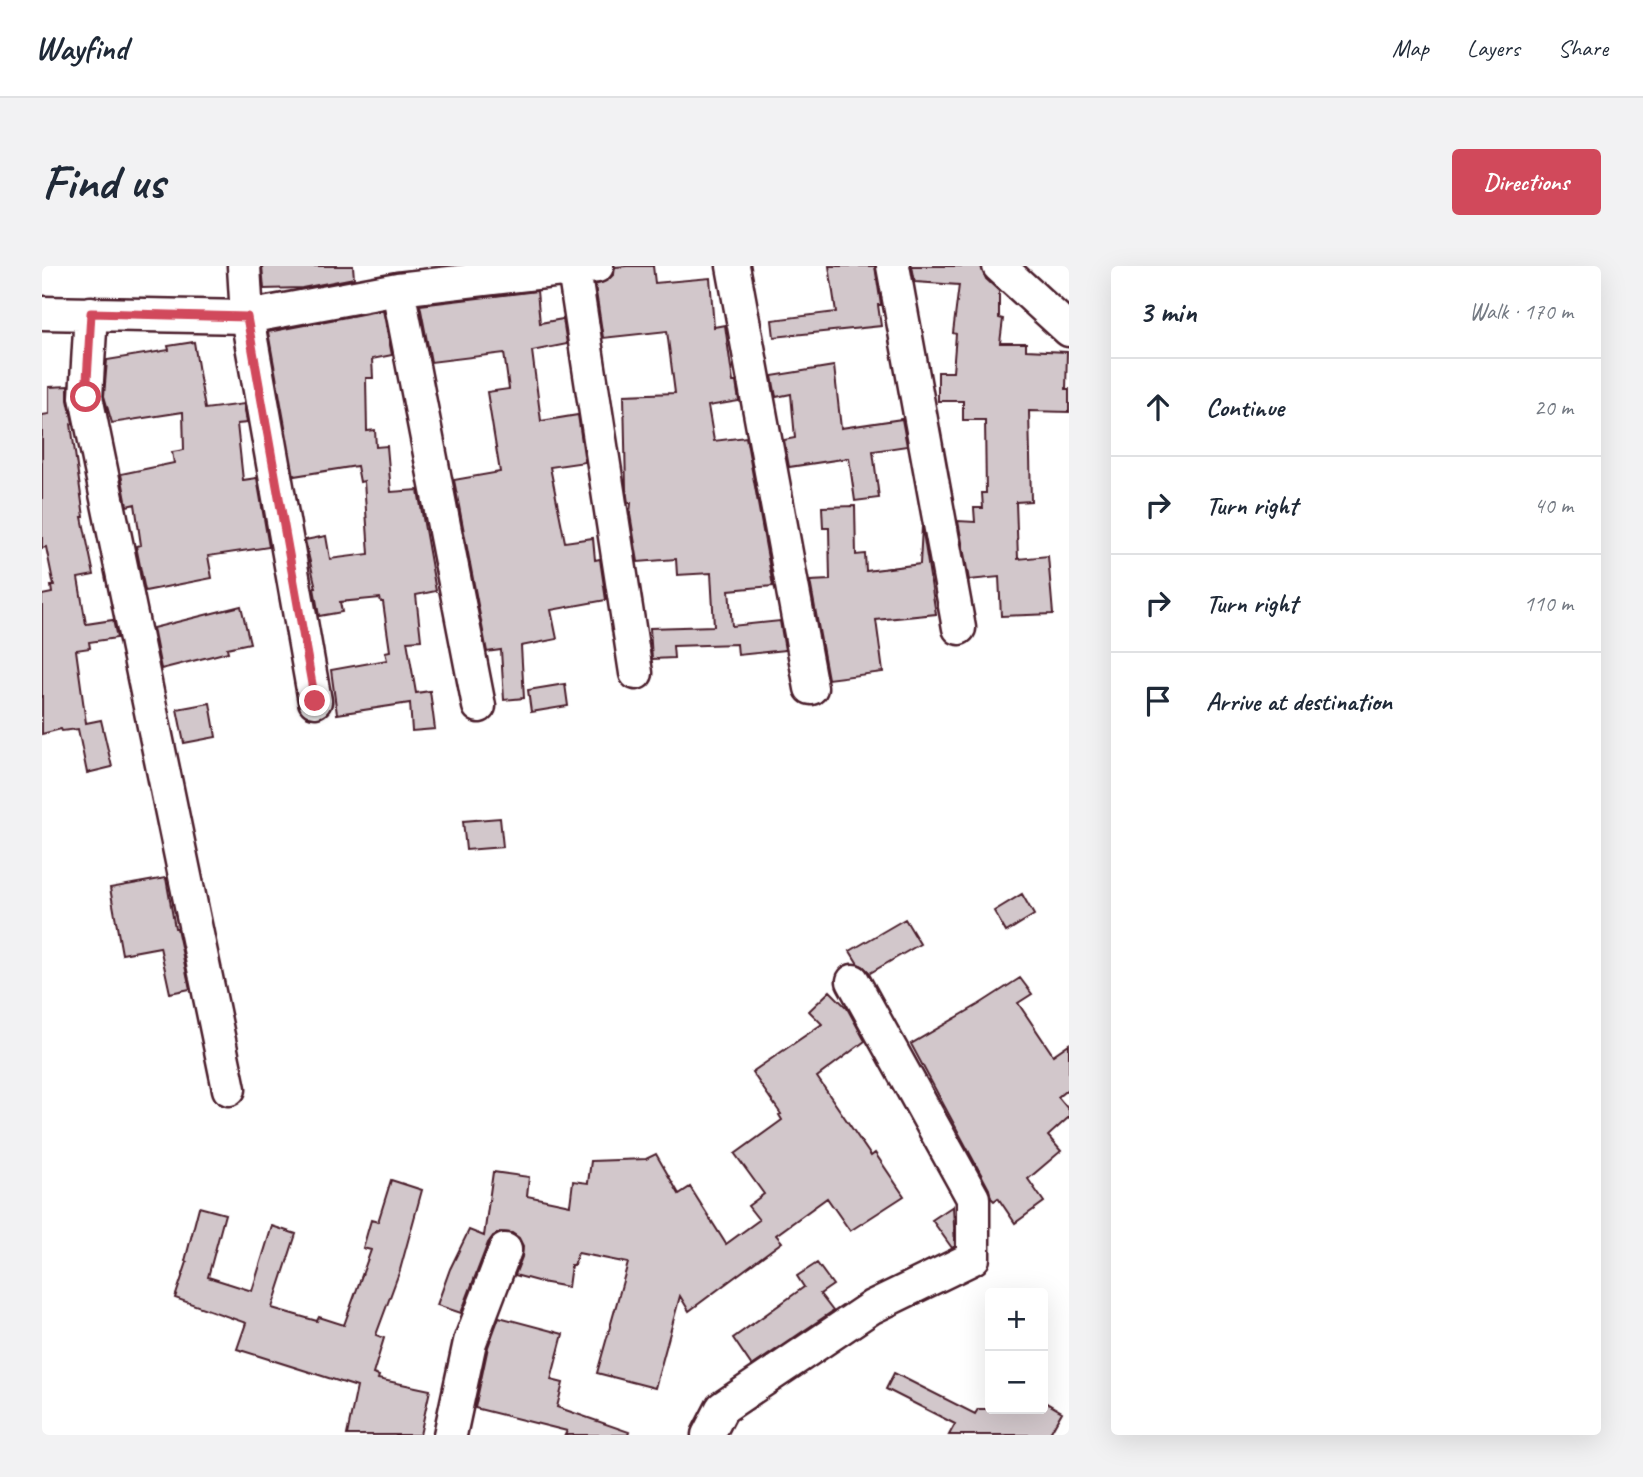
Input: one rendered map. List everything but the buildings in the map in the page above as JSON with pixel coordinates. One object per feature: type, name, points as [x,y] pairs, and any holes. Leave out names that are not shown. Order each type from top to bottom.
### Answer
[{"type":"street","points":[[244,266],[247,317],[315,701]]},
{"type":"street","points":[[733,266],[811,688]]},
{"type":"street","points":[[893,266],[959,628]]},
{"type":"street","points":[[999,266],[1069,330]]},
{"type":"street","points":[[42,313],[247,317],[398,289],[586,268],[636,673]]},
{"type":"street","points":[[398,289],[479,706]]},
{"type":"street","points":[[91,313],[86,397],[229,1089]]},
{"type":"street","points":[[708,1435],[722,1408],[872,1307],[973,1258],[973,1198],[853,981]]},
{"type":"street","points":[[450,1435],[470,1342],[505,1250]]},
{"type":"route","points":[[86,397],[91,313],[247,317],[315,701]]}]
